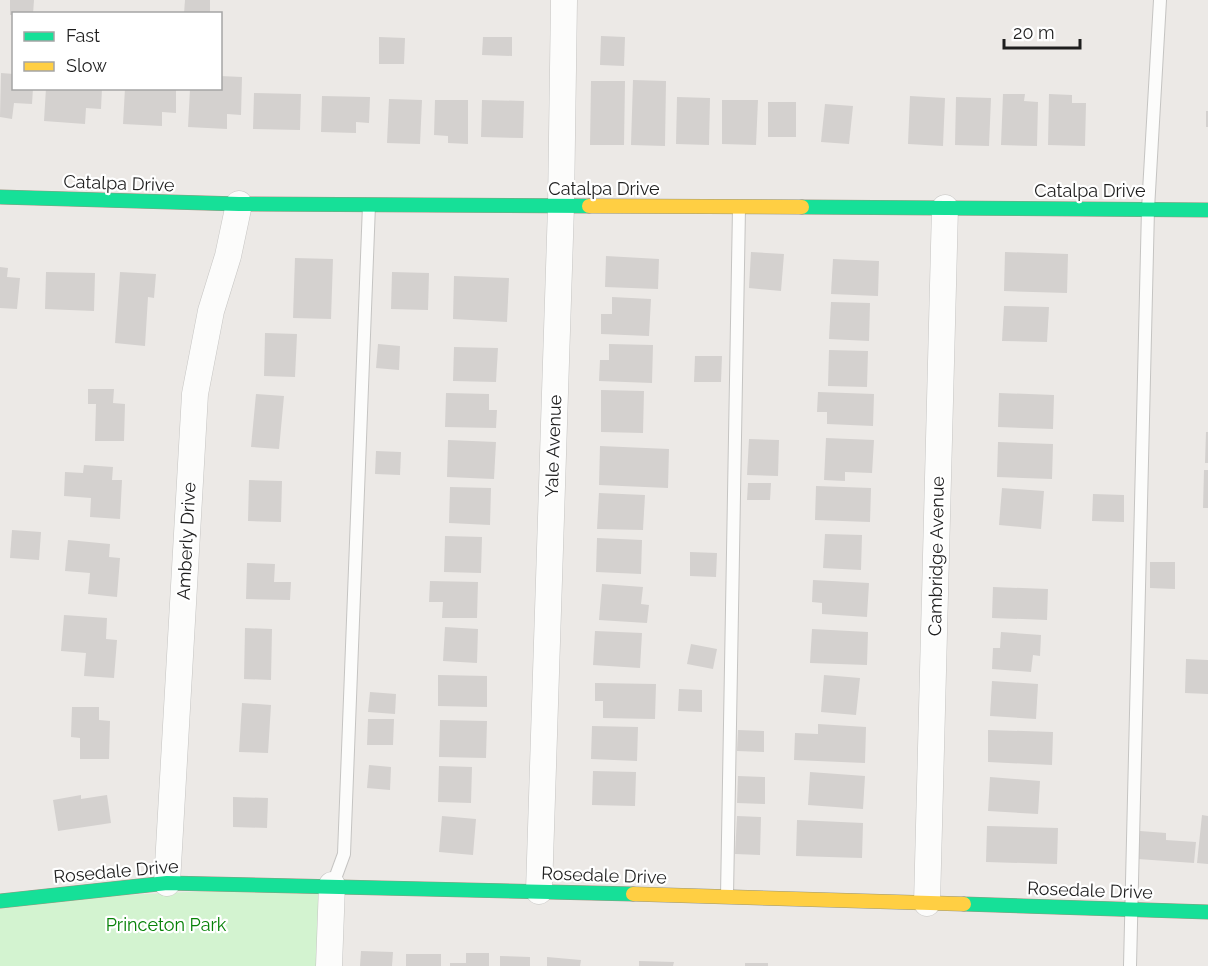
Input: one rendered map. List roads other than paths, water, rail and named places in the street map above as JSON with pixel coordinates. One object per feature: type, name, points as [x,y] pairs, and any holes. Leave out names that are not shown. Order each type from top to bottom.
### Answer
[{"type":"street","name":"Yale Avenue","points":[[539,891],[561,206],[564,0]]},
{"type":"street","name":"Catalpa Drive","points":[[0,197],[239,204],[369,203],[1208,210]]},
{"type":"street","name":"Amberly Drive","points":[[167,883],[195,394],[211,311],[228,256],[239,204]]},
{"type":"street","name":"Cambridge Avenue","points":[[927,903],[945,208]]},
{"type":"street","name":"Rosedale Drive","points":[[0,902],[167,883],[332,885],[727,896],[1208,912]]},
{"type":"street","points":[[329,966],[332,885]]},
{"type":"lane","points":[[1130,966],[1148,209],[1160,0]]},
{"type":"lane","points":[[332,885],[344,854],[369,203]]},
{"type":"lane","points":[[727,896],[739,207]]},
{"type":"park label","name":"Princeton Park","points":[[166,924]]}]
